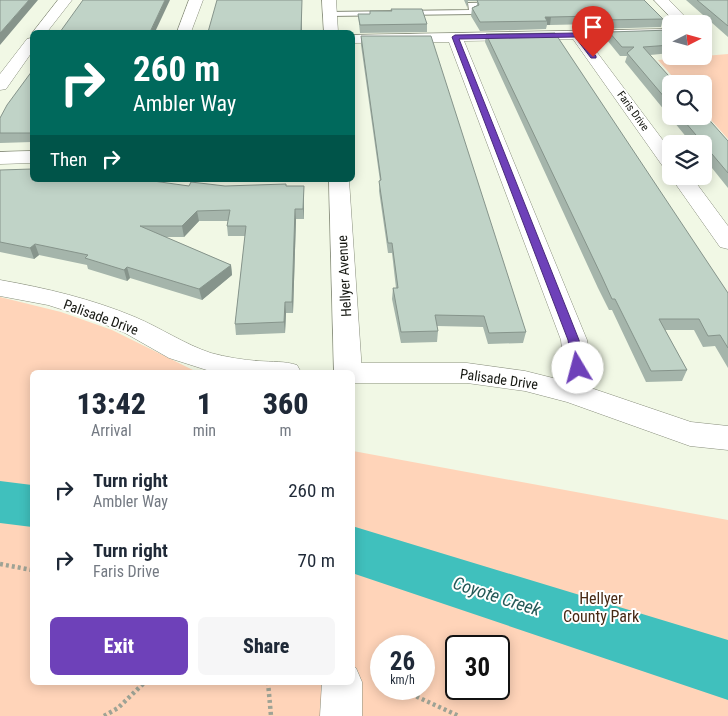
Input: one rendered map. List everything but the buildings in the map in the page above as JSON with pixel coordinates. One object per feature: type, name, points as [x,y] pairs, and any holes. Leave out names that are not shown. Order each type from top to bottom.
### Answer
[{"type":"street","points":[[42,30],[65,0]]},
{"type":"street","points":[[185,30],[196,0]]},
{"type":"street","points":[[661,0],[676,15]]},
{"type":"street","points":[[330,7],[331,30]]},
{"type":"street","points":[[355,39],[662,33]]},
{"type":"street","name":"Faris Drive","points":[[577,35],[662,152]]},
{"type":"street","points":[[455,37],[574,340],[578,368],[573,393]]},
{"type":"street","points":[[0,85],[30,45]]},
{"type":"street","points":[[0,158],[30,157]]},
{"type":"street","name":"Hellyer Avenue","points":[[339,182],[348,370]]},
{"type":"street","points":[[687,185],[728,242]]},
{"type":"street","name":"Palisade Drive","points":[[0,288],[69,303],[128,324],[178,351],[211,364],[251,370]]},
{"type":"street","name":"Palisade Drive","points":[[355,373],[467,373],[526,381],[573,393],[690,434],[728,438]]},
{"type":"street","points":[[341,716],[342,685]]},
{"type":"lane","points":[[330,7],[473,12],[470,4],[514,4],[512,0]]},
{"type":"path","points":[[0,564],[30,570]]},
{"type":"path","points":[[104,716],[118,708],[143,685]]},
{"type":"path","points":[[268,685],[271,716]]},
{"type":"path","points":[[424,700],[459,716]]},
{"type":"green space","points":[[728,54],[728,139],[712,121],[712,75],[671,75],[662,65],[712,65],[712,55]]},
{"type":"green space","name":"Hellyer County Park","points":[[0,297],[61,312],[112,330],[193,370],[30,370],[30,685],[355,685],[355,451],[728,520],[728,716],[0,716]]},
{"type":"waterway","name":"Coyote Creek","points":[[0,502],[30,506]]},
{"type":"waterway","name":"Coyote Creek","points":[[355,550],[728,670]]},
{"type":"route","points":[[578,368],[574,340],[455,37],[577,35],[593,57]]}]
